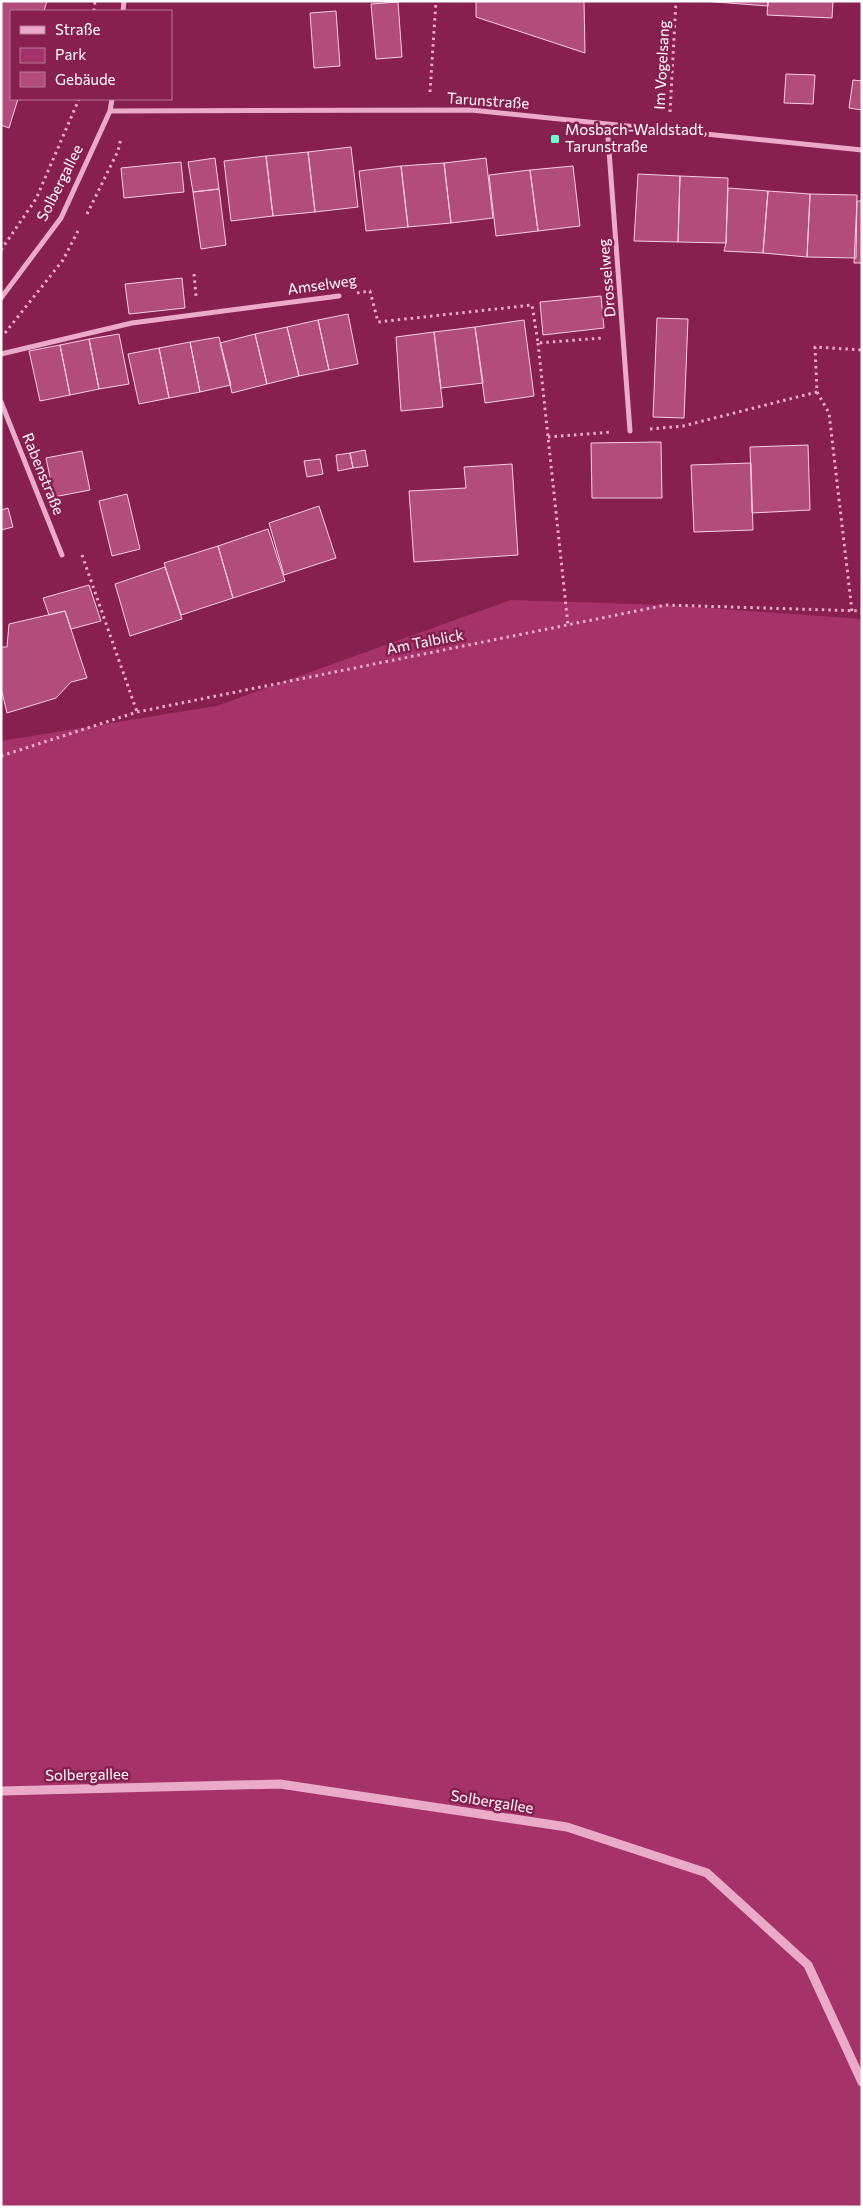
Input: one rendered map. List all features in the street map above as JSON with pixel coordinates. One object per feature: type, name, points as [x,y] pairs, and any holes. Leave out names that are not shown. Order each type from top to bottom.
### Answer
[{"type":"street","name":"Solbergallee","points":[[1,298],[61,218],[110,111],[112,100]]},
{"type":"street","name":"Tarunstraße","points":[[110,111],[470,110],[862,150]]},
{"type":"street","name":"Drosselweg","points":[[607,124],[630,431]]},
{"type":"street","name":"Amselweg","points":[[1,354],[132,323],[339,296]]},
{"type":"street","name":"Rabenstraße","points":[[1,402],[62,555]]},
{"type":"street","name":"Solbergallee","points":[[1,1791],[280,1784],[567,1827],[707,1873],[808,1965],[862,2082]]},
{"type":"path","points":[[429,110],[436,1]]},
{"type":"path","name":"Im Vogelsang","points":[[669,130],[676,1]]},
{"type":"path","points":[[1,250],[36,199],[79,100]]},
{"type":"path","name":"Amselweg","points":[[339,296],[370,291],[378,322],[532,305],[538,342]]},
{"type":"path","points":[[568,624],[538,342],[624,336]]},
{"type":"path","points":[[852,611],[829,413],[817,392],[815,348],[862,350]]},
{"type":"path","points":[[548,437],[683,426],[817,392]]},
{"type":"path","points":[[62,555],[81,551],[137,712]]},
{"type":"path","name":"Am Talblick","points":[[1,756],[137,712],[666,605],[862,611]]},
{"type":"green space","points":[[511,600],[666,605],[862,619],[862,2207],[1,2207],[1,741],[216,706]]},
{"type":"building","points":[[1,1],[47,1],[44,10],[10,10],[10,100],[18,100],[9,128],[1,125]]},
{"type":"building","points":[[476,1],[584,1],[585,53],[476,17]]},
{"type":"building","points":[[703,1],[768,1],[768,6]]},
{"type":"building","points":[[768,1],[833,1],[832,18],[767,15]]},
{"type":"building","points":[[398,2],[402,57],[376,59],[371,4]]},
{"type":"building","points":[[336,11],[340,66],[314,68],[310,13]]},
{"type":"building","points":[[786,74],[815,75],[813,104],[784,103]]},
{"type":"building","points":[[853,80],[862,81],[862,110],[849,108]]},
{"type":"building","points":[[351,147],[358,207],[315,212],[308,152]]},
{"type":"building","points":[[308,152],[315,212],[273,216],[266,156]]},
{"type":"building","points":[[266,156],[273,216],[231,221],[224,161]]},
{"type":"building","points":[[215,158],[219,189],[193,192],[188,162]]},
{"type":"building","points":[[486,158],[493,218],[451,223],[444,163]]},
{"type":"building","points":[[181,162],[184,192],[124,198],[121,168]]},
{"type":"building","points":[[444,163],[451,223],[408,227],[401,166]]},
{"type":"building","points":[[401,166],[408,227],[366,231],[359,171]]},
{"type":"building","points":[[573,166],[580,226],[538,231],[530,170]]},
{"type":"building","points":[[530,170],[538,231],[496,236],[489,175]]},
{"type":"building","points":[[638,174],[680,176],[678,242],[634,241]]},
{"type":"building","points":[[680,176],[728,178],[726,243],[678,242]]},
{"type":"building","points":[[728,188],[768,191],[763,253],[724,251]]},
{"type":"building","points":[[219,189],[226,245],[201,249],[193,192]]},
{"type":"building","points":[[768,191],[810,194],[807,257],[763,253]]},
{"type":"building","points":[[810,194],[857,195],[856,258],[807,257]]},
{"type":"building","points":[[857,201],[862,201],[862,263],[854,263]]},
{"type":"building","points":[[182,278],[185,308],[129,314],[125,284]]},
{"type":"building","points":[[601,296],[604,328],[543,335],[540,302]]},
{"type":"building","points":[[348,314],[358,364],[329,370],[318,320]]},
{"type":"building","points":[[657,318],[688,319],[684,418],[653,417]]},
{"type":"building","points":[[318,320],[329,370],[299,376],[287,327]]},
{"type":"building","points":[[524,320],[534,396],[485,403],[475,327]]},
{"type":"building","points":[[287,327],[299,376],[267,384],[255,334]]},
{"type":"building","points":[[475,327],[483,383],[441,388],[434,332]]},
{"type":"building","points":[[434,332],[443,407],[401,411],[396,337]]},
{"type":"building","points":[[119,334],[129,384],[99,389],[89,339]]},
{"type":"building","points":[[255,334],[267,384],[232,393],[220,343]]},
{"type":"building","points":[[219,337],[231,385],[200,392],[190,342]]},
{"type":"building","points":[[89,339],[99,389],[70,395],[60,345]]},
{"type":"building","points":[[190,342],[200,392],[169,398],[159,348]]},
{"type":"building","points":[[60,345],[70,395],[40,401],[29,351]]},
{"type":"building","points":[[159,348],[169,398],[139,404],[128,354]]},
{"type":"building","points":[[661,442],[662,498],[592,498],[591,443]]},
{"type":"building","points":[[808,445],[810,510],[752,513],[750,447]]},
{"type":"building","points":[[365,450],[368,466],[353,468],[350,453]]},
{"type":"building","points":[[82,451],[90,490],[54,497],[46,458]]},
{"type":"building","points":[[350,453],[353,468],[338,471],[336,455]]},
{"type":"building","points":[[320,459],[323,474],[307,477],[304,461]]},
{"type":"building","points":[[751,463],[753,530],[694,532],[691,465]]},
{"type":"building","points":[[512,464],[518,555],[414,562],[409,491],[466,488],[464,467]]},
{"type":"building","points":[[127,494],[140,549],[112,556],[99,501]]},
{"type":"building","points":[[319,506],[336,558],[284,575],[269,523]]},
{"type":"building","points":[[8,508],[13,527],[1,530],[1,510]]},
{"type":"building","points":[[268,529],[285,581],[233,598],[218,546]]},
{"type":"building","points":[[218,546],[233,598],[181,615],[164,563]]},
{"type":"building","points":[[165,567],[182,619],[130,636],[115,584]]},
{"type":"building","points":[[89,585],[101,621],[71,629],[65,611],[49,615],[43,598]]},
{"type":"building","points":[[65,611],[87,678],[71,682],[56,698],[7,713],[1,688],[1,647],[7,647],[9,624]]},
{"type":"place","name":"Mosbach-Waldstadt, Tarunstraße","points":[[555,139]]}]
